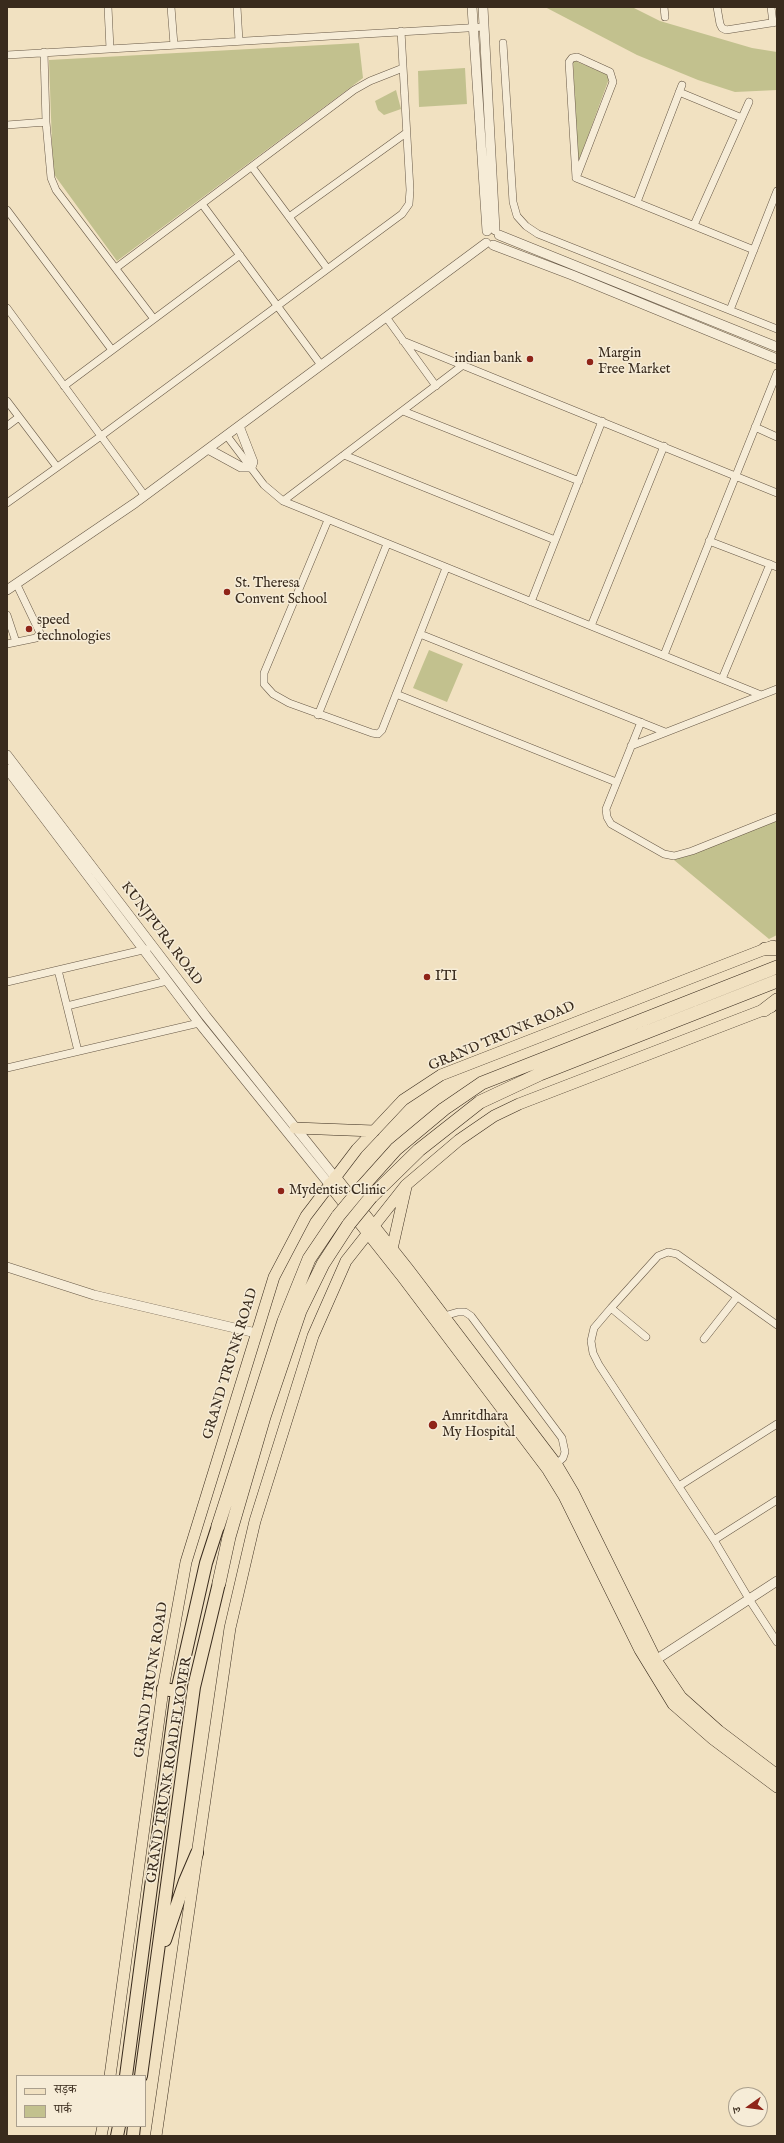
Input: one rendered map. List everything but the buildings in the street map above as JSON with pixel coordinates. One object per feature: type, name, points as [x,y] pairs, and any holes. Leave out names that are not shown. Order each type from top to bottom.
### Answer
[{"type":"highway","points":[[218,1526],[284,1320],[309,1259],[338,1216],[396,1149],[444,1109],[482,1084],[777,967]]},
{"type":"highway","points":[[218,1583],[229,1537],[264,1417],[300,1311],[322,1264],[349,1224],[371,1197],[419,1150],[480,1102],[540,1074],[777,981]]},
{"type":"highway","points":[[764,1010],[777,1000]]},
{"type":"highway","name":"GRAND TRUNK ROAD FLYOVER","points":[[177,1691],[206,1563],[218,1526]]},
{"type":"highway","name":"GRAND TRUNK ROAD FLYOVER","points":[[157,1962],[194,1687],[218,1583]]},
{"type":"highway","points":[[163,1689],[177,1691]]},
{"type":"highway","name":"GRAND TRUNK ROAD","points":[[126,2075],[177,1691]]},
{"type":"highway","points":[[141,2075],[157,1962],[185,1881],[197,1853]]},
{"type":"main road","name":"GRAND TRUNK ROAD","points":[[110,2075],[163,1689],[186,1562],[274,1277],[306,1216],[332,1181],[374,1131],[403,1100],[441,1075],[773,948]]},
{"type":"main road","points":[[156,2136],[230,1628],[255,1521],[313,1336],[346,1261],[406,1185],[459,1140],[494,1116],[519,1104],[777,1004]]},
{"type":"main road","points":[[292,1131],[374,1131]]},
{"type":"main road","points":[[332,1181],[552,1468]]},
{"type":"main road","points":[[392,1249],[406,1185]]},
{"type":"main road","points":[[370,1229],[392,1249],[444,1316],[552,1468],[564,1496],[673,1704],[684,1715],[777,1788]]},
{"type":"main road","points":[[652,1663],[691,1708],[777,1775]]},
{"type":"street","points":[[108,7],[110,48]]},
{"type":"street","points":[[171,7],[174,45]]},
{"type":"street","points":[[238,7],[239,41]]},
{"type":"street","points":[[7,590],[17,585],[145,496],[386,317],[489,244],[498,241],[494,232],[472,7]]},
{"type":"street","points":[[483,7],[494,232]]},
{"type":"street","points":[[664,7],[665,18]]},
{"type":"street","points":[[717,7],[720,24],[722,28],[726,30],[775,22],[771,7]]},
{"type":"street","points":[[7,55],[484,27]]},
{"type":"street","points":[[7,502],[101,436],[402,214],[409,204],[410,190],[401,32]]},
{"type":"street","points":[[503,43],[513,202],[517,216],[526,226],[538,234],[777,329]]},
{"type":"street","points":[[44,52],[49,166],[56,190],[154,319]]},
{"type":"street","points":[[572,58],[577,58],[610,72],[613,82],[576,178],[569,62],[572,58]]},
{"type":"street","points":[[116,268],[354,90],[370,81],[403,68]]},
{"type":"street","points":[[637,202],[682,85]]},
{"type":"street","points":[[679,92],[742,118]]},
{"type":"street","points":[[694,225],[749,102]]},
{"type":"street","points":[[7,125],[46,122]]},
{"type":"street","points":[[289,217],[406,133]]},
{"type":"street","points":[[252,167],[327,268]]},
{"type":"street","points":[[576,178],[754,250]]},
{"type":"street","points":[[730,310],[777,191]]},
{"type":"street","points":[[202,204],[321,365]]},
{"type":"street","points":[[7,210],[112,350]]},
{"type":"street","points":[[777,347],[494,232],[484,236],[489,244],[514,252],[777,358]]},
{"type":"street","points":[[64,386],[240,255]]},
{"type":"street","points":[[7,308],[145,496]]},
{"type":"street","points":[[386,317],[436,386]]},
{"type":"street","points":[[721,336],[725,326]]},
{"type":"street","points":[[403,341],[736,475],[777,493]]},
{"type":"street","points":[[283,501],[463,366]]},
{"type":"street","points":[[664,655],[777,373]]},
{"type":"street","points":[[7,401],[57,467]]},
{"type":"street","points":[[403,411],[579,481]]},
{"type":"street","points":[[7,426],[19,417]]},
{"type":"street","points":[[531,602],[602,421]]},
{"type":"street","points":[[239,426],[253,462],[251,467]]},
{"type":"street","points":[[755,427],[777,437]]},
{"type":"street","points":[[227,436],[264,485],[283,501],[761,695]]},
{"type":"street","points":[[591,626],[664,446]]},
{"type":"street","points":[[208,449],[241,467],[251,467]]},
{"type":"street","points":[[344,455],[555,540]]},
{"type":"street","points":[[328,520],[264,673],[264,684],[273,694],[289,703],[318,715],[378,734],[382,730],[446,568]]},
{"type":"street","points":[[709,541],[777,567]]},
{"type":"street","points":[[318,715],[387,544]]},
{"type":"street","points":[[722,679],[770,564]]},
{"type":"street","points":[[7,644],[36,638],[40,633],[17,585]]},
{"type":"street","points":[[7,615],[16,642]]},
{"type":"street","points":[[420,634],[665,732]]},
{"type":"street","points":[[631,746],[777,689]]},
{"type":"street","points":[[396,694],[616,782]]},
{"type":"street","points":[[641,722],[606,809],[607,817],[611,824],[664,854],[674,856],[685,854],[777,817]]},
{"type":"street","name":"KUNJPURA ROAD","points":[[7,755],[153,948],[221,1043],[332,1181]]},
{"type":"street","name":"KUNJPURA ROAD","points":[[7,769],[199,1023],[221,1043]]},
{"type":"street","points":[[7,982],[153,948]]},
{"type":"street","points":[[58,970],[78,1051]]},
{"type":"street","points":[[67,1006],[167,981]]},
{"type":"street","points":[[7,1068],[199,1023]]},
{"type":"street","points":[[777,1325],[677,1254],[668,1252],[658,1256],[611,1308],[594,1328],[591,1341],[593,1353],[599,1365],[714,1540],[749,1599],[777,1642]]},
{"type":"street","points":[[7,1268],[94,1295],[256,1333]]},
{"type":"street","points":[[704,1339],[737,1297]]},
{"type":"street","points":[[611,1308],[646,1338]]},
{"type":"street","points":[[444,1316],[458,1312],[465,1312],[471,1316],[562,1438],[565,1452],[564,1458],[552,1468]]},
{"type":"street","points":[[679,1486],[777,1424]]},
{"type":"street","points":[[714,1540],[777,1500]]},
{"type":"street","points":[[652,1663],[777,1581]]},
{"type":"green space","points":[[545,7],[632,7],[660,21],[752,48],[777,52],[777,90],[735,92],[698,80],[637,55]]},
{"type":"green space","points":[[359,43],[363,78],[117,261],[53,173],[49,60]]},
{"type":"green space","points":[[573,60],[610,76],[578,163]]},
{"type":"green space","points":[[465,68],[467,104],[419,107],[418,71]]},
{"type":"green space","points":[[396,90],[401,109],[384,115],[378,110],[375,101]]},
{"type":"green space","points":[[429,650],[463,664],[447,702],[413,688]]},
{"type":"green space","points":[[777,821],[777,935],[769,939],[674,860]]},
{"type":"place","name":"indian bank","points":[[530,359]]},
{"type":"place","name":"Margin Free Market","points":[[590,362]]},
{"type":"place","name":"St. Theresa Convent School","points":[[227,592]]},
{"type":"place","name":"speed technologies","points":[[29,629]]},
{"type":"place","name":"ITI","points":[[427,977]]},
{"type":"place","name":"Mydentist Clinic","points":[[281,1191]]},
{"type":"place","name":"Amritdhara My Hospital","points":[[433,1425]]}]
